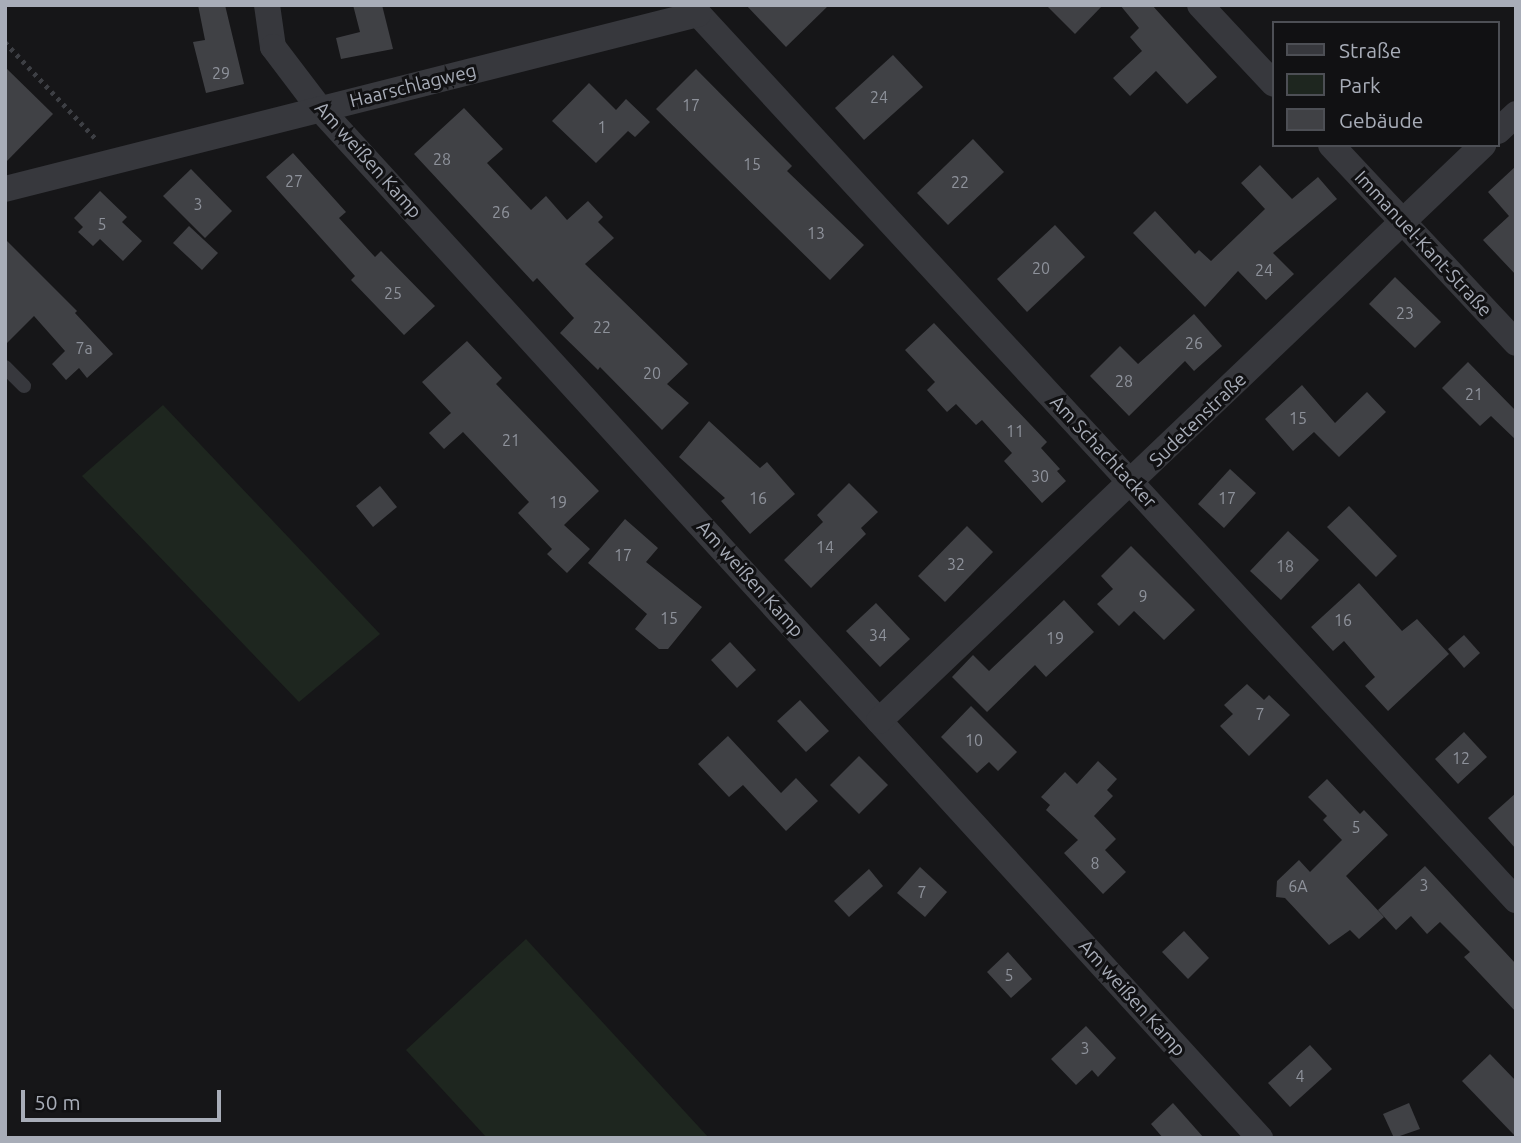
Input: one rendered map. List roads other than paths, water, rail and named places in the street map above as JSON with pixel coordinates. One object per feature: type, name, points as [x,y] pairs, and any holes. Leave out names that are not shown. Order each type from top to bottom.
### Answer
[{"type":"street","name":"Am weißen Kamp","points":[[267,5],[272,47],[320,109],[1260,1138]]},
{"type":"street","points":[[1200,5],[1272,82]]},
{"type":"street","name":"Haarschlagweg","points":[[5,189],[694,10]]},
{"type":"street","name":"Am Schachtacker","points":[[694,10],[1516,900]]},
{"type":"street","points":[[1500,129],[1516,114]]},
{"type":"street","name":"Immanuel-Kant-Straße","points":[[1333,147],[1516,343]]},
{"type":"street","name":"Sudetenstraße","points":[[879,721],[1132,483],[1481,147]]},
{"type":"lane","points":[[5,368],[24,386]]}]
